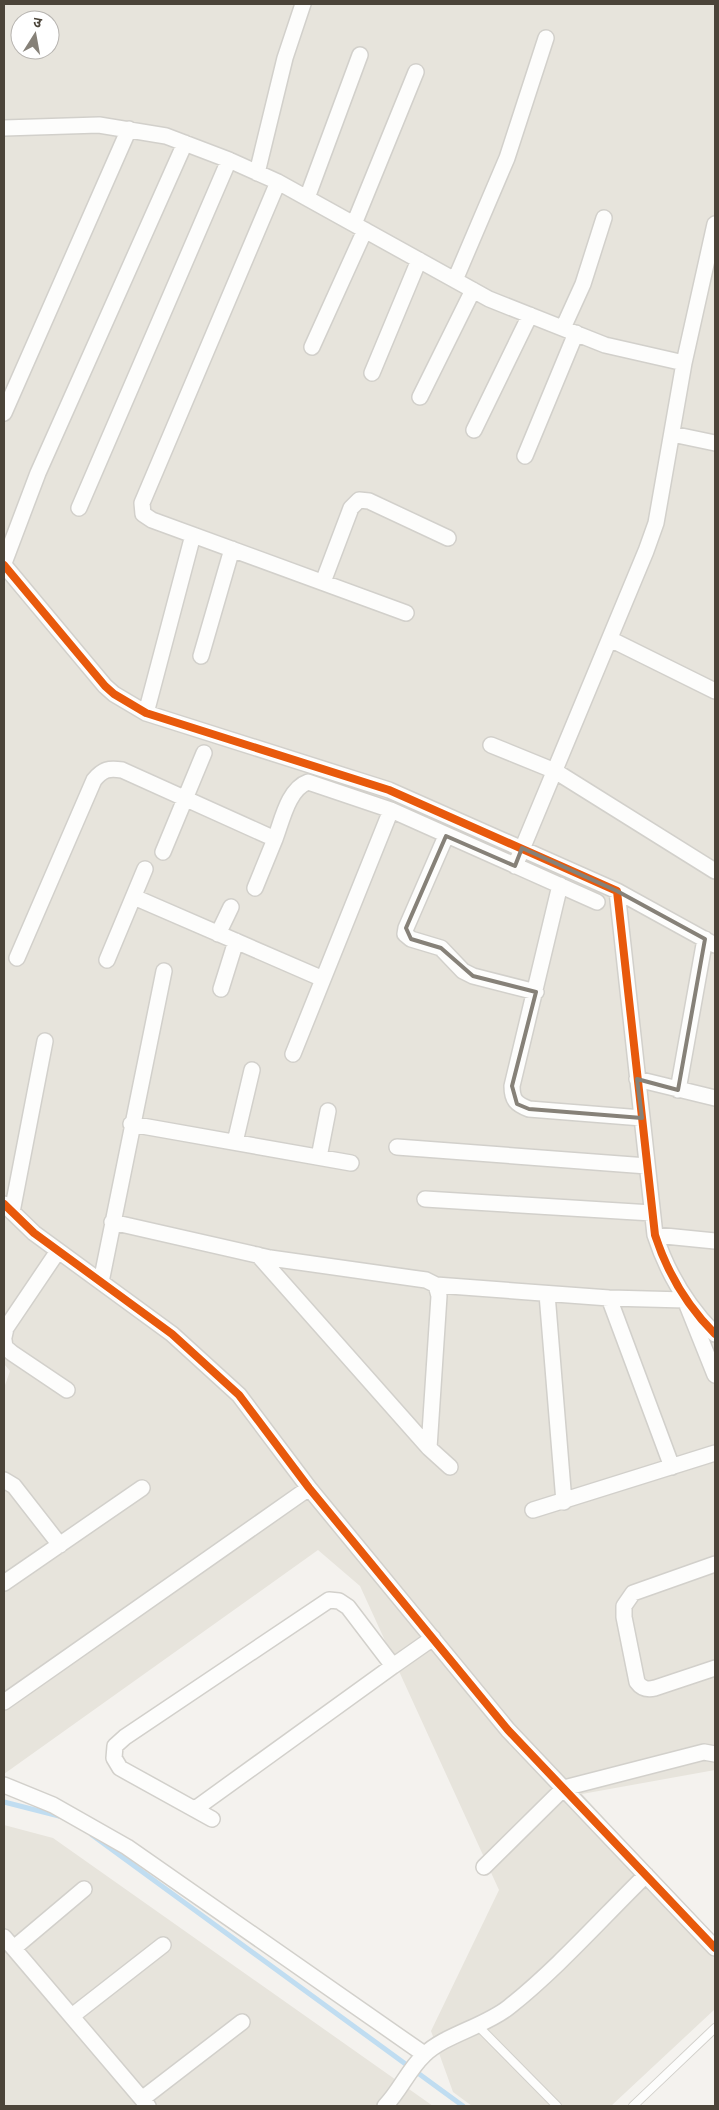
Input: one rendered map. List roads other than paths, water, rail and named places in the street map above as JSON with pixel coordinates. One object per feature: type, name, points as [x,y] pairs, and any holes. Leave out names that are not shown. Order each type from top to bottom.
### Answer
[{"type":"street","points":[[256,173],[284,58],[303,4]]},
{"type":"street","points":[[455,280],[507,158],[546,38]]},
{"type":"street","points":[[308,198],[360,55]]},
{"type":"street","points":[[312,347],[360,227],[416,72]]},
{"type":"street","points":[[4,128],[99,125],[166,136],[229,160],[278,182],[455,280],[530,315],[605,345],[684,363]]},
{"type":"street","points":[[4,413],[130,129]]},
{"type":"street","points":[[185,143],[38,473],[4,564],[105,686],[114,694],[146,712],[389,790],[617,891],[710,942],[678,1090]]},
{"type":"street","points":[[79,508],[229,160]]},
{"type":"street","points":[[278,182],[142,504],[143,514],[152,520],[406,613]]},
{"type":"street","points":[[525,456],[570,331],[604,218]]},
{"type":"street","points":[[515,866],[656,523],[684,363],[715,224]]},
{"type":"street","points":[[372,373],[419,260]]},
{"type":"street","points":[[420,397],[474,290]]},
{"type":"street","points":[[474,430],[530,315]]},
{"type":"street","points":[[672,434],[715,443]]},
{"type":"street","points":[[323,582],[351,508],[359,500],[369,501],[448,538]]},
{"type":"street","points":[[146,712],[193,535]]},
{"type":"street","points":[[201,656],[232,549]]},
{"type":"street","points":[[610,638],[715,691]]},
{"type":"street","points":[[491,745],[555,771],[715,871]]},
{"type":"street","points":[[163,852],[204,753]]},
{"type":"street","points":[[17,958],[94,780],[100,772],[109,768],[122,770],[275,839]]},
{"type":"street","points":[[255,888],[294,792],[300,785],[308,782],[391,810],[597,902]]},
{"type":"street","points":[[293,1054],[391,810]]},
{"type":"street","points":[[446,836],[406,928],[406,934],[411,940],[441,948],[463,971],[473,976],[536,992]]},
{"type":"street","points":[[107,960],[146,869]]},
{"type":"street","points":[[560,884],[536,992],[512,1086],[512,1096],[517,1104],[529,1109],[642,1118]]},
{"type":"street","points":[[617,891],[655,1235],[662,1259],[685,1300],[715,1375]]},
{"type":"street","points":[[134,897],[323,980]]},
{"type":"street","points":[[218,934],[231,907]]},
{"type":"street","points":[[221,988],[236,941]]},
{"type":"street","points":[[101,1282],[131,1124],[164,971]]},
{"type":"street","points":[[45,1041],[8,1208],[34,1234],[172,1334],[239,1395],[309,1488],[508,1730],[715,1948]]},
{"type":"street","points":[[235,1142],[252,1070]]},
{"type":"street","points":[[637,1080],[715,1098]]},
{"type":"street","points":[[319,1158],[328,1111]]},
{"type":"street","points":[[131,1124],[351,1163]]},
{"type":"street","points":[[397,1147],[647,1166]]},
{"type":"street","points":[[425,1199],[652,1214]]},
{"type":"street","points":[[112,1222],[258,1255],[426,1280],[436,1285],[610,1298],[685,1300],[715,1334]]},
{"type":"street","points":[[655,1235],[715,1241]]},
{"type":"street","points":[[58,1250],[6,1328],[4,1347],[67,1390]]},
{"type":"street","points":[[258,1255],[429,1448],[450,1467]]},
{"type":"street","points":[[429,1448],[439,1296],[436,1285]]},
{"type":"street","points":[[547,1294],[564,1502]]},
{"type":"street","points":[[610,1298],[672,1467]]},
{"type":"street","points":[[533,1510],[564,1502],[715,1453]]},
{"type":"street","points":[[4,1480],[14,1486],[60,1545]]},
{"type":"street","points":[[4,1583],[142,1488]]},
{"type":"street","points":[[4,1702],[309,1488]]},
{"type":"street","points":[[715,1564],[633,1594],[624,1606],[624,1617],[637,1682],[641,1687],[648,1690],[715,1668]]},
{"type":"street","points":[[212,1818],[120,1768],[114,1758],[115,1746],[125,1737],[319,1605],[330,1600],[340,1601],[348,1607],[393,1666]]},
{"type":"street","points":[[195,1809],[433,1638]]},
{"type":"street","points":[[484,1867],[564,1788],[704,1752],[715,1754]]},
{"type":"street","points":[[4,1785],[52,1805],[127,1847],[421,2058]]},
{"type":"street","points":[[385,2106],[396,2095],[421,2058],[440,2044],[479,2027],[508,2009],[646,1876]]},
{"type":"street","points":[[14,1948],[84,1889]]},
{"type":"street","points":[[4,1936],[145,2103],[242,2022]]},
{"type":"street","points":[[72,2016],[164,1945]]},
{"type":"lane","points":[[479,2027],[557,2106]]},
{"type":"lane","points":[[633,2106],[715,2028]]},
{"type":"waterway","points":[[4,1802],[59,1816]]},
{"type":"waterway","points":[[92,1835],[463,2106]]}]
